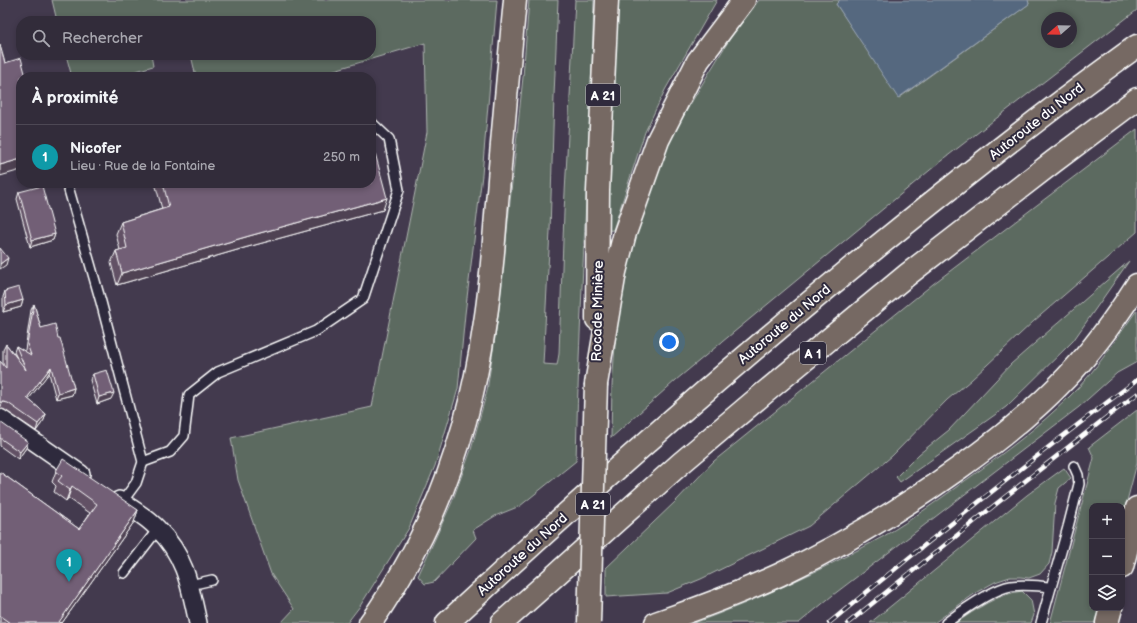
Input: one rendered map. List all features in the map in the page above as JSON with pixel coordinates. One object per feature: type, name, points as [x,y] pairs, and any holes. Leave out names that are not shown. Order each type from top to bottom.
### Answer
[{"type":"highway","points":[[370,623],[405,568],[428,524],[455,456],[471,397],[480,356],[492,263],[515,0]]},
{"type":"highway","name":"Rocade Minière","points":[[590,623],[596,384],[598,191],[607,0]]},
{"type":"highway","points":[[596,384],[615,272],[625,233],[658,140],[698,61],[744,0]]},
{"type":"highway","name":"Autoroute du Nord","points":[[447,623],[529,547],[736,364],[802,308],[966,175],[1095,76],[1137,46]]},
{"type":"highway","name":"A 1","points":[[502,623],[680,464],[907,275],[1137,99]]},
{"type":"highway","points":[[656,623],[730,596],[786,572],[858,534],[896,511],[976,456],[1042,402],[1067,377],[1098,342],[1137,285]]},
{"type":"highway","points":[[1125,556],[1136,516]]},
{"type":"highway","points":[[1107,623],[1110,611]]},
{"type":"street","points":[[0,418],[146,518],[158,529],[174,548],[184,567],[190,585],[198,623]]},
{"type":"lane","points":[[143,462],[170,452],[184,436],[189,395],[218,372],[316,331],[363,299],[399,190],[388,139],[376,127]]},
{"type":"lane","points":[[68,188],[101,302],[143,462],[136,483],[109,493]]},
{"type":"lane","points":[[1041,623],[1079,484],[1078,475],[1074,466]]},
{"type":"lane","points":[[124,573],[158,529]]},
{"type":"lane","points":[[190,585],[212,580]]},
{"type":"lane","points":[[946,623],[980,600],[1009,586],[1023,585],[1051,587]]},
{"type":"shaded area","points":[[52,0],[497,0],[482,175],[465,314],[458,389],[435,466],[409,528],[360,606],[347,623],[281,623],[294,609],[271,574],[238,480],[231,438],[372,407],[427,132],[425,43],[376,58],[376,16],[56,16]]},
{"type":"shaded area","points":[[529,0],[558,0],[550,231],[543,364],[557,365],[559,354],[564,212],[575,0],[594,0],[576,461],[520,506],[495,516],[473,530],[476,538],[434,582],[425,584],[418,576],[452,502],[471,450],[487,391],[498,317],[523,77]]},
{"type":"shaded area","points":[[616,0],[717,0],[665,90],[645,132],[613,230],[603,231]]},
{"type":"shaded area","points":[[759,0],[840,0],[836,4],[899,98],[1029,4],[1028,0],[1137,0],[1137,10],[941,161],[676,380],[611,438],[612,385],[618,307],[645,195],[672,135],[734,32]]},
{"type":"shaded area","points":[[67,60],[152,60],[153,66],[133,72],[71,72]]},
{"type":"shaded area","points":[[192,60],[368,60],[328,72],[195,72]]},
{"type":"shaded area","points":[[1137,129],[1137,232],[1034,321],[971,380],[947,400],[892,456],[809,526],[701,579],[667,593],[606,597],[606,568],[676,501],[714,461],[933,284]]},
{"type":"shaded area","points":[[1129,261],[1073,341],[1006,407],[900,482],[896,477],[919,454],[949,430],[1011,364]]},
{"type":"shaded area","points":[[1137,310],[1137,362],[1117,373],[1079,407],[833,595],[799,623],[694,623],[790,583],[838,560],[906,523],[982,469],[1034,429],[1058,407],[1088,376]]},
{"type":"shaded area","points":[[1137,410],[1137,463],[1125,509],[1125,503],[1089,503],[1089,611],[1098,611],[1095,623],[1050,623],[1094,458],[1089,447]]},
{"type":"shaded area","points":[[1064,468],[1071,478],[1059,488],[1055,503],[1052,552],[1049,564],[1040,574],[1029,578],[1010,577],[995,582],[977,592],[934,623],[870,623],[1027,495]]},
{"type":"shaded area","points":[[1022,591],[1031,600],[1034,615],[1031,623],[956,623],[1004,595]]},
{"type":"water","points":[[840,0],[1028,0],[1029,4],[898,98],[836,4]]},
{"type":"building","points":[[0,45],[5,63],[16,60],[22,60],[25,72],[16,72],[16,160],[0,165]]},
{"type":"building","points":[[376,157],[387,198],[122,273],[116,251],[127,248],[121,222],[169,207],[164,188],[376,188]]},
{"type":"building","points":[[34,188],[43,188],[55,234],[32,240],[19,192]]},
{"type":"building","points":[[0,248],[8,258],[0,264]]},
{"type":"building","points":[[19,287],[23,300],[6,305],[5,291]]},
{"type":"building","points":[[34,304],[41,328],[55,324],[74,388],[58,393],[51,367],[27,398],[46,414],[38,424],[8,403],[0,402],[0,361],[6,368],[6,344],[26,370],[16,346],[31,355],[27,344]]},
{"type":"building","points":[[107,370],[114,393],[99,397],[93,374]]},
{"type":"building","points":[[0,422],[28,442],[20,452],[0,438]]},
{"type":"building","points":[[63,459],[138,510],[59,622],[61,623],[10,623],[0,616],[0,472],[79,529],[97,504],[72,486],[70,490],[58,481],[62,476],[56,471]]},
{"type":"railway","points":[[829,623],[1059,439],[1137,380]]},
{"type":"railway","points":[[848,623],[996,504],[1137,394]]},
{"type":"place","name":"Nicofer","points":[[69,582]]}]
